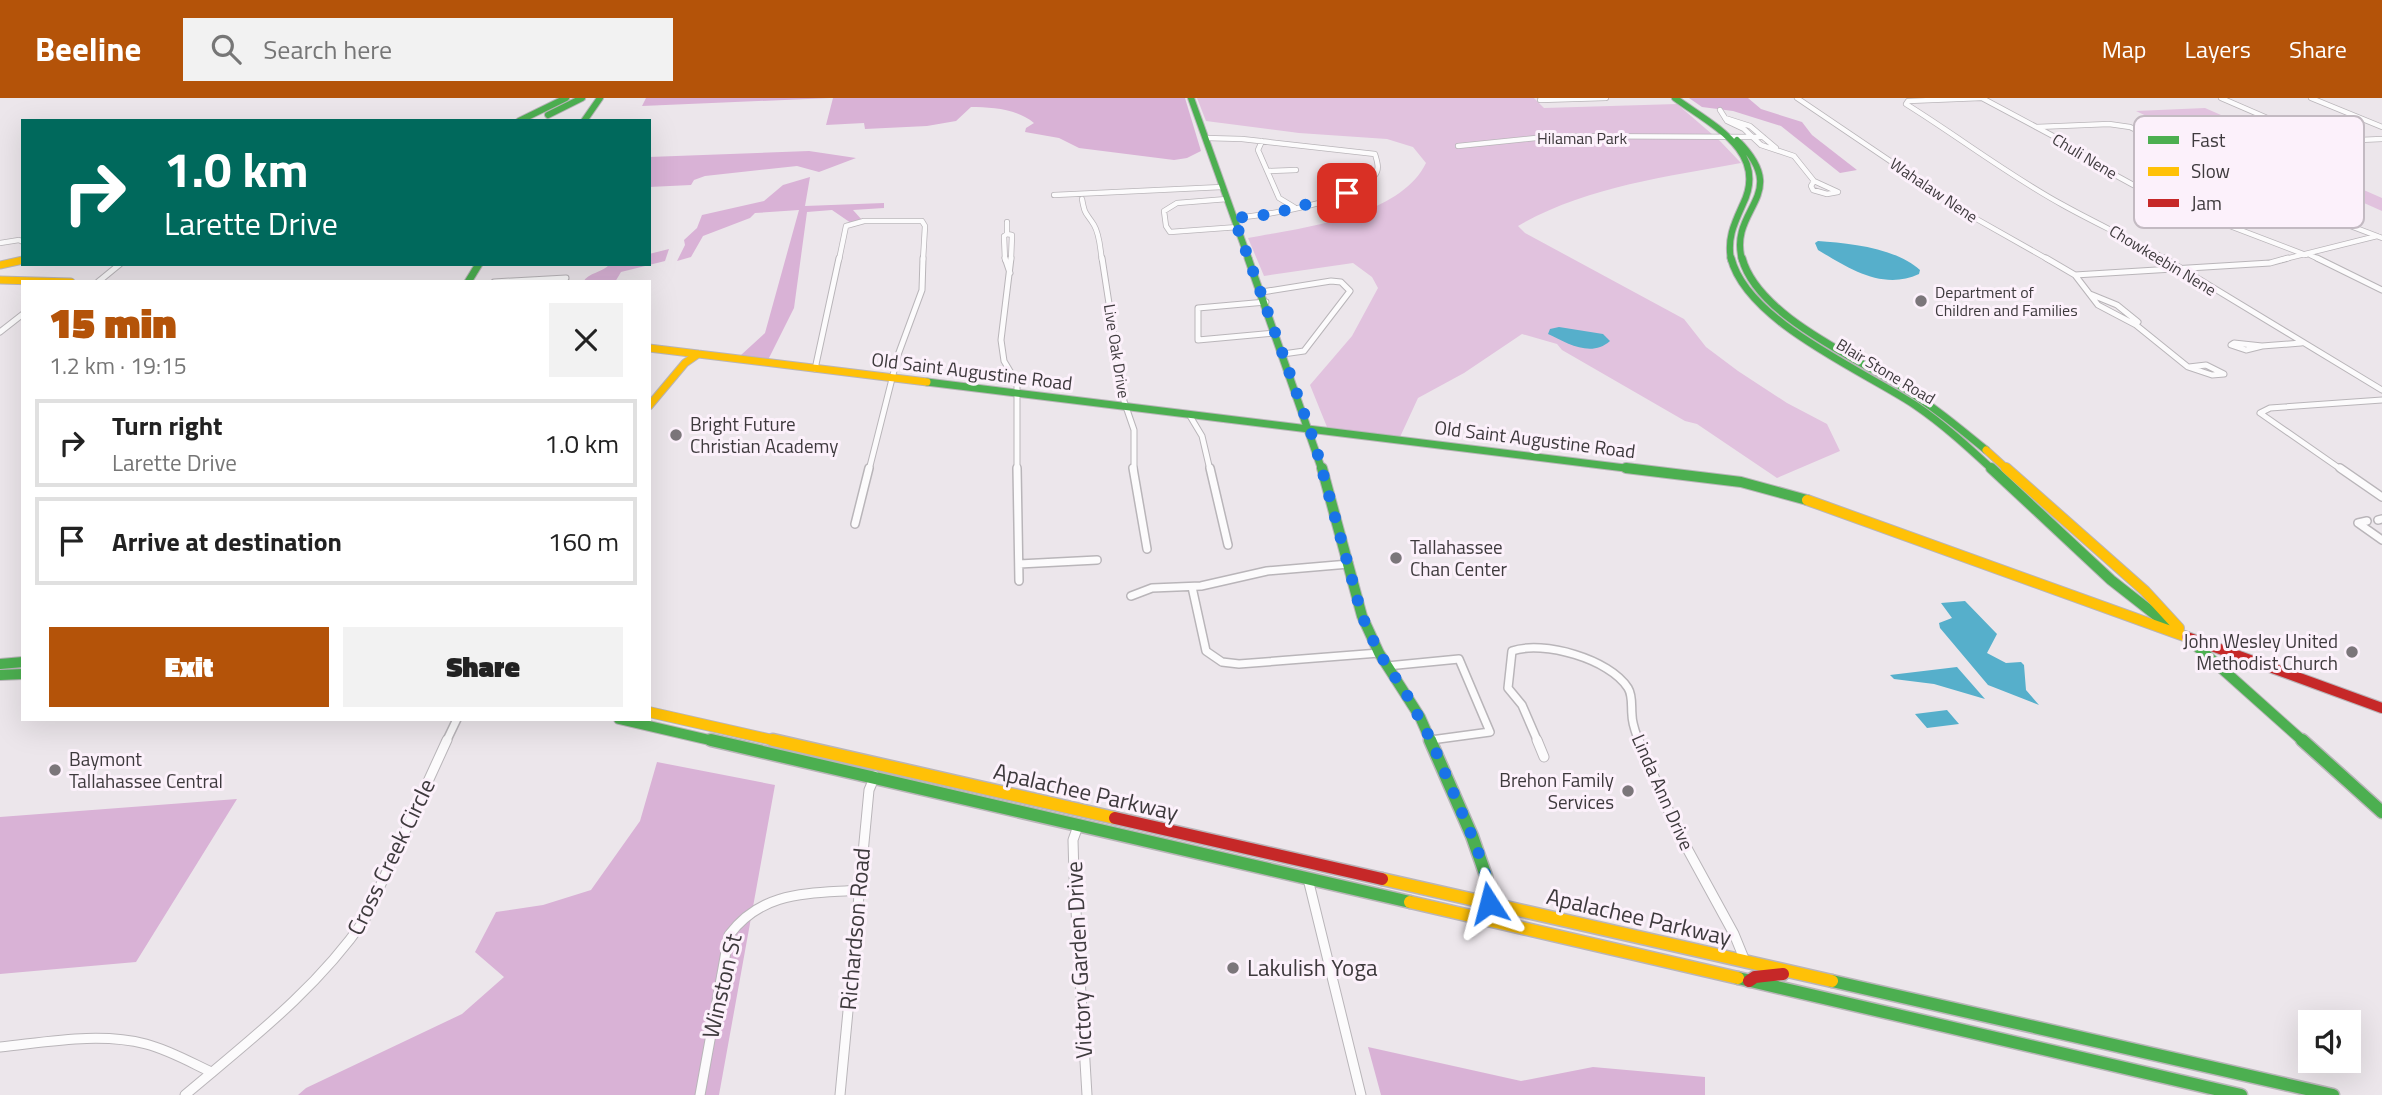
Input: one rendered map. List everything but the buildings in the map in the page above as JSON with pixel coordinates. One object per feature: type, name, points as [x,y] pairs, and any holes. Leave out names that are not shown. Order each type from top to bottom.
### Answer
[{"type":"main road","points":[[523,119],[566,98]]},
{"type":"main road","points":[[540,119],[582,98]]},
{"type":"main road","points":[[585,119],[600,98]]},
{"type":"main road","points":[[1191,98],[1310,430],[1362,616],[1379,653],[1420,717],[1477,848],[1486,876],[1488,920]]},
{"type":"main road","points":[[1675,98],[1727,136],[1746,159],[1752,173],[1749,195],[1731,220],[1726,238],[1737,239],[1743,220],[1760,197],[1763,178],[1758,161],[1684,98]]},
{"type":"main road","points":[[1749,195],[1760,197]]},
{"type":"main road","name":"Blair Stone Road","points":[[1726,238],[1730,260],[1740,279],[1794,326],[1951,421],[2070,540],[2146,608],[2186,637],[2382,812]]},
{"type":"main road","name":"Blair Stone Road","points":[[1737,239],[1741,261],[1752,279],[1794,326]]},
{"type":"main road","points":[[0,259],[21,254]]},
{"type":"main road","points":[[0,265],[21,260]]},
{"type":"main road","points":[[1740,279],[1752,279]]},
{"type":"main road","points":[[0,280],[21,281]]},
{"type":"main road","name":"Old Saint Augustine Road","points":[[651,348],[1190,416],[1685,474],[1761,487],[1864,519],[2382,708]]},
{"type":"main road","points":[[651,404],[685,363],[698,354]]},
{"type":"main road","name":"Blair Stone Road","points":[[1996,468],[2085,539],[2166,613],[2186,637]]},
{"type":"main road","points":[[2059,530],[2073,529]]},
{"type":"main road","points":[[2070,540],[2085,539]]},
{"type":"main road","points":[[0,664],[21,662]]},
{"type":"main road","points":[[0,675],[21,674]]},
{"type":"main road","name":"Apalachee Parkway","points":[[651,712],[2333,1095]]},
{"type":"main road","name":"Apalachee Parkway","points":[[628,721],[2241,1095]]},
{"type":"main road","points":[[1078,826],[1088,819],[1105,816]]},
{"type":"main road","points":[[1210,855],[1233,852],[1240,847],[1249,865]]},
{"type":"main road","points":[[1749,981],[1755,977],[1800,974]]},
{"type":"main road","points":[[2001,1039],[2022,1025]]},
{"type":"main road","points":[[2205,1065],[2212,1088]]},
{"type":"street","points":[[1540,100],[1606,98]]},
{"type":"street","name":"Wahalaw Nene","points":[[1797,98],[1973,217],[2075,275]]},
{"type":"street","name":"Chowkeebin Nene","points":[[1981,98],[1912,100],[1906,103],[1909,108],[1973,146],[1998,167],[2064,206],[2128,237],[2382,390]]},
{"type":"street","name":"Chuli Nene","points":[[1981,98],[2075,148],[2106,170],[2134,185]]},
{"type":"street","points":[[2221,98],[2262,116]]},
{"type":"street","points":[[2311,98],[2355,116]]},
{"type":"street","points":[[1720,110],[1732,124],[1754,134]]},
{"type":"street","points":[[1725,118],[1745,123],[1760,145],[1776,149],[1798,160],[1814,181],[1838,192],[1817,193],[1811,186],[1814,181]]},
{"type":"street","points":[[2364,120],[2382,127]]},
{"type":"street","points":[[2036,127],[2114,124],[2134,129]]},
{"type":"street","name":"Hilaman Park","points":[[1458,146],[1536,137],[1754,134],[1763,137],[1776,149]]},
{"type":"street","points":[[1206,138],[1262,141],[1375,154],[1377,171],[1366,184],[1347,193],[1236,222],[1171,232],[1166,226],[1164,211],[1171,205],[1227,199]]},
{"type":"street","points":[[2364,140],[2382,139]]},
{"type":"street","points":[[1262,141],[1258,148],[1279,198],[1294,208]]},
{"type":"street","points":[[1268,171],[1296,170]]},
{"type":"street","points":[[1054,195],[1222,187]]},
{"type":"street","name":"Live Oak Drive","points":[[1082,199],[1085,216],[1094,225],[1098,235],[1127,408],[1134,430],[1133,465],[1147,549]]},
{"type":"street","points":[[815,369],[845,228],[855,223],[922,221],[925,226],[922,290],[898,355],[855,523]]},
{"type":"street","points":[[1007,222],[1007,234],[1004,236],[1005,260],[1010,273],[1003,310],[1003,358],[1017,379],[1020,581]]},
{"type":"street","name":"Chuli Nene","points":[[2234,228],[2308,255],[2382,290]]},
{"type":"street","points":[[2355,228],[2379,237]]},
{"type":"street","points":[[2075,275],[2270,263],[2379,237]]},
{"type":"street","points":[[0,243],[21,240]]},
{"type":"street","points":[[100,280],[118,266]]},
{"type":"street","points":[[2075,275],[2094,303],[2118,318],[2134,323],[2165,353],[2189,367],[2210,375],[2224,374],[2206,365],[2189,367]]},
{"type":"street","points":[[530,280],[566,278]]},
{"type":"street","points":[[1276,333],[1198,340],[1198,308],[1264,297],[1331,281],[1341,282],[1350,291],[1304,351],[1283,354]]},
{"type":"street","points":[[2090,294],[2137,319],[2138,322],[2134,323]]},
{"type":"street","points":[[0,332],[21,316]]},
{"type":"street","points":[[2262,346],[2302,343]]},
{"type":"street","points":[[2382,400],[2270,408],[2260,413],[2382,497]]},
{"type":"street","points":[[1190,416],[1202,436],[1228,545]]},
{"type":"street","points":[[2367,521],[2358,523],[2382,540]]},
{"type":"street","points":[[1019,564],[1097,560]]},
{"type":"street","points":[[1131,596],[1152,588],[1192,587],[1267,571],[1349,564]]},
{"type":"street","points":[[1192,587],[1206,651],[1222,662],[1239,664],[1379,653]]},
{"type":"street","name":"Linda Ann Drive","points":[[1544,757],[1522,705],[1508,688],[1512,651],[1516,648],[1535,647],[1578,656],[1617,674],[1628,687],[1633,701],[1631,715],[1636,731],[1666,806],[1746,961]]},
{"type":"street","points":[[1388,666],[1459,659],[1490,732],[1431,740]]},
{"type":"street","name":"Cross Creek Circle","points":[[186,1095],[305,993],[350,943],[365,919],[456,721]]},
{"type":"street","name":"Richardson Road","points":[[840,1095],[869,790],[880,765]]},
{"type":"street","name":"Victory Garden Drive","points":[[1078,826],[1073,840],[1074,877],[1087,1095]]},
{"type":"street","points":[[1307,878],[1360,1095]]},
{"type":"street","name":"Winston St","points":[[700,1095],[729,935],[737,922],[748,911],[770,900],[859,890]]},
{"type":"street","points":[[0,1047],[87,1038],[139,1042],[183,1058],[211,1072]]},
{"type":"shaded area","points":[[646,98],[830,98],[642,106]]},
{"type":"shaded area","points":[[833,98],[1185,98],[1201,151],[1187,158],[1174,160],[1079,148],[1059,138],[1025,132],[1026,128],[1034,123],[1027,118],[1004,110],[987,108],[971,107],[956,121],[927,126],[865,129],[864,123],[826,125]]},
{"type":"shaded area","points":[[1197,98],[1534,98],[1544,108],[1677,104],[1741,163],[1626,185],[1570,202],[1518,226],[1525,233],[1684,319],[1706,347],[1738,371],[1787,403],[1827,424],[1840,451],[1777,478],[1697,424],[1685,421],[1562,350],[1557,344],[1522,334],[1464,373],[1418,398],[1400,437],[1327,427],[1310,385],[1352,336],[1378,288],[1372,277],[1353,263],[1264,276],[1248,238],[1321,224],[1372,208],[1395,196],[1413,181],[1426,163],[1413,147],[1387,139],[1299,133],[1206,121]]},
{"type":"shaded area","points":[[1689,98],[1748,98],[1761,109],[1802,122],[1812,135],[1857,170],[1840,173],[1781,126],[1733,111],[1702,107]]},
{"type":"shaded area","points":[[2205,108],[2223,116],[2146,116],[2136,111]]},
{"type":"shaded area","points":[[809,151],[856,158],[819,172],[797,166],[705,176],[694,180],[691,185],[651,187],[651,157]]},
{"type":"shaded area","points":[[810,177],[805,206],[884,203],[884,208],[853,210],[862,220],[851,223],[832,210],[807,212],[794,308],[768,360],[747,359],[741,355],[765,333],[799,210],[755,213],[750,218],[703,236],[691,257],[677,261],[685,245],[684,240],[697,228],[702,215],[764,201],[783,185]]},
{"type":"shaded area","points":[[2364,190],[2382,198],[2382,211],[2364,203]]},
{"type":"shaded area","points":[[669,249],[665,261],[651,264],[651,254]]},
{"type":"shaded area","points":[[607,266],[645,266],[621,272],[616,280],[585,280]]},
{"type":"shaded area","points":[[657,762],[775,785],[719,1095],[298,1095],[306,1088],[462,1014],[504,977],[475,952],[496,912],[543,905],[591,890],[640,821]]},
{"type":"shaded area","points":[[237,799],[136,962],[0,974],[0,817]]},
{"type":"shaded area","points":[[1368,1047],[1521,1081],[1593,1067],[1705,1077],[1705,1095],[1381,1095]]},
{"type":"water","points":[[1818,241],[1858,245],[1898,256],[1920,270],[1919,274],[1892,280],[1866,275],[1818,250],[1815,243]]},
{"type":"water","points":[[1559,327],[1603,334],[1610,341],[1595,348],[1579,347],[1548,334],[1550,329]]},
{"type":"water","points":[[1965,601],[1997,634],[1987,653],[2006,663],[2021,662],[2024,665],[2026,690],[2039,705],[1988,685],[1940,628],[1939,623],[1952,618],[1941,603]]},
{"type":"water","points":[[1957,667],[1985,699],[1934,684],[1894,679],[1890,675]]},
{"type":"water","points":[[1947,710],[1959,724],[1927,728],[1915,714]]},
{"type":"traffic: fast","points":[[523,119],[566,98]]},
{"type":"traffic: fast","points":[[548,115],[582,98]]},
{"type":"traffic: fast","points":[[585,119],[600,98]]},
{"type":"traffic: fast","points":[[1191,98],[1315,444],[1362,616],[1379,653],[1420,717],[1472,836],[1486,876],[1488,920]]},
{"type":"traffic: fast","points":[[1675,98],[1724,134],[1747,160],[1751,176],[1749,190],[1731,230],[1728,245],[1731,263],[1743,283],[1763,306],[1811,343],[1916,405],[1940,423],[2111,580],[2171,627]]},
{"type":"traffic: fast","points":[[1737,140],[1755,160],[1761,173],[1761,185],[1745,223],[1739,250],[1743,264],[1756,285],[1790,319],[1908,391],[1986,450]]},
{"type":"traffic: fast","points":[[469,280],[478,266]]},
{"type":"traffic: fast","points":[[927,382],[1741,482],[1807,500]]},
{"type":"traffic: fast","points":[[2192,642],[2382,812]]},
{"type":"traffic: fast","points":[[0,664],[21,662]]},
{"type":"traffic: fast","points":[[0,675],[21,674]]},
{"type":"traffic: fast","points":[[628,721],[1410,902]]},
{"type":"traffic: fast","points":[[1738,978],[2241,1095]]},
{"type":"traffic: fast","points":[[1832,981],[2333,1095]]},
{"type":"traffic: slow","points":[[0,265],[21,260]]},
{"type":"traffic: slow","points":[[0,280],[21,281]]},
{"type":"traffic: slow","points":[[651,348],[927,382]]},
{"type":"traffic: slow","points":[[651,404],[685,363],[698,354]]},
{"type":"traffic: slow","points":[[1986,450],[2145,591],[2179,628]]},
{"type":"traffic: slow","points":[[1807,500],[2187,637]]},
{"type":"traffic: slow","points":[[651,712],[1115,818]]},
{"type":"traffic: slow","points":[[1382,879],[1832,981]]},
{"type":"traffic: slow","points":[[1410,902],[1738,978]]},
{"type":"traffic: jam","points":[[2187,637],[2382,708]]},
{"type":"traffic: jam","points":[[1115,818],[1382,879]]},
{"type":"traffic: jam","points":[[1749,981],[1755,977],[1783,974]]},
{"type":"place","name":"Department of Children and Families","points":[[1921,301]]},
{"type":"place","name":"Bright Future Christian Academy","points":[[676,435]]},
{"type":"place","name":"Tallahassee Chan Center","points":[[1396,558]]},
{"type":"place","name":"John Wesley United Methodist Church","points":[[2352,652]]},
{"type":"place","name":"Baymont Tallahassee Central","points":[[55,770]]},
{"type":"place","name":"Brehon Family Services","points":[[1628,791]]},
{"type":"place","name":"Lakulish Yoga","points":[[1233,968]]},
{"type":"route","points":[[1347,193],[1272,214],[1234,218],[1315,444],[1362,616],[1379,653],[1407,695],[1431,740],[1477,848],[1486,876],[1489,903]]}]
